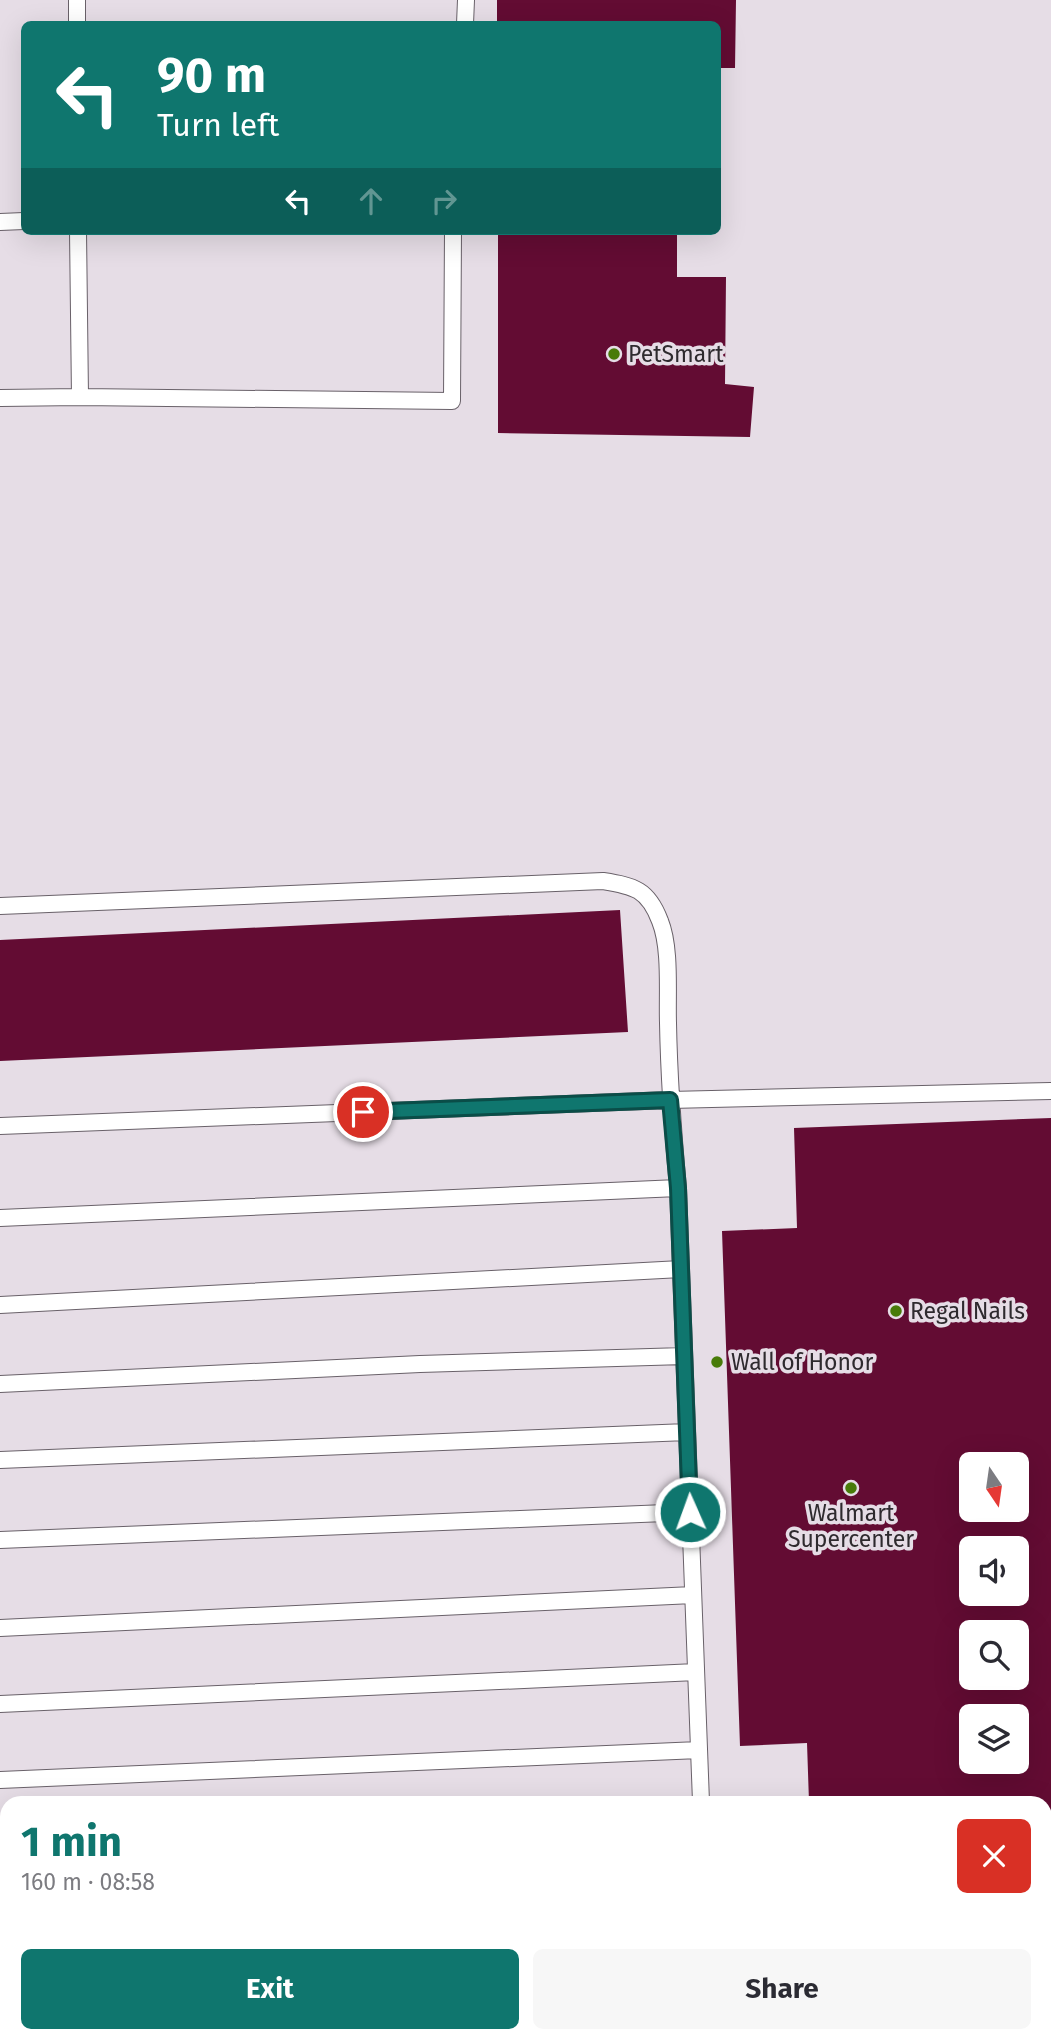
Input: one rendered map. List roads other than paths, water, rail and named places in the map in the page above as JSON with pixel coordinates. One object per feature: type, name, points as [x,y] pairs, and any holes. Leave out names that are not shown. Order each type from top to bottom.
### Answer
[{"type":"lane","points":[[77,0],[77,21]]},
{"type":"lane","points":[[465,21],[466,0]]},
{"type":"lane","points":[[0,222],[21,222]]},
{"type":"lane","points":[[78,235],[80,397]]},
{"type":"lane","points":[[0,398],[452,401],[453,235]]},
{"type":"lane","points":[[0,906],[603,881],[632,886],[644,895],[660,922],[665,951],[670,1100],[678,1188],[701,1796]]},
{"type":"lane","points":[[0,1126],[670,1100],[1051,1091]]},
{"type":"lane","points":[[0,1218],[678,1188]]},
{"type":"lane","points":[[0,1305],[681,1269]]},
{"type":"lane","points":[[0,1384],[420,1364],[684,1356]]},
{"type":"lane","points":[[0,1460],[687,1432]]},
{"type":"lane","points":[[0,1540],[690,1512]]},
{"type":"lane","points":[[0,1628],[693,1595]]},
{"type":"lane","points":[[0,1704],[696,1672]]},
{"type":"lane","points":[[0,1780],[699,1750]]},
{"type":"place","name":"PetSmart","points":[[614,354]]},
{"type":"place","name":"Regal Nails","points":[[896,1311]]},
{"type":"place","name":"Wall of Honor","points":[[717,1362]]},
{"type":"place","name":"Walmart Supercenter","points":[[851,1488]]}]
